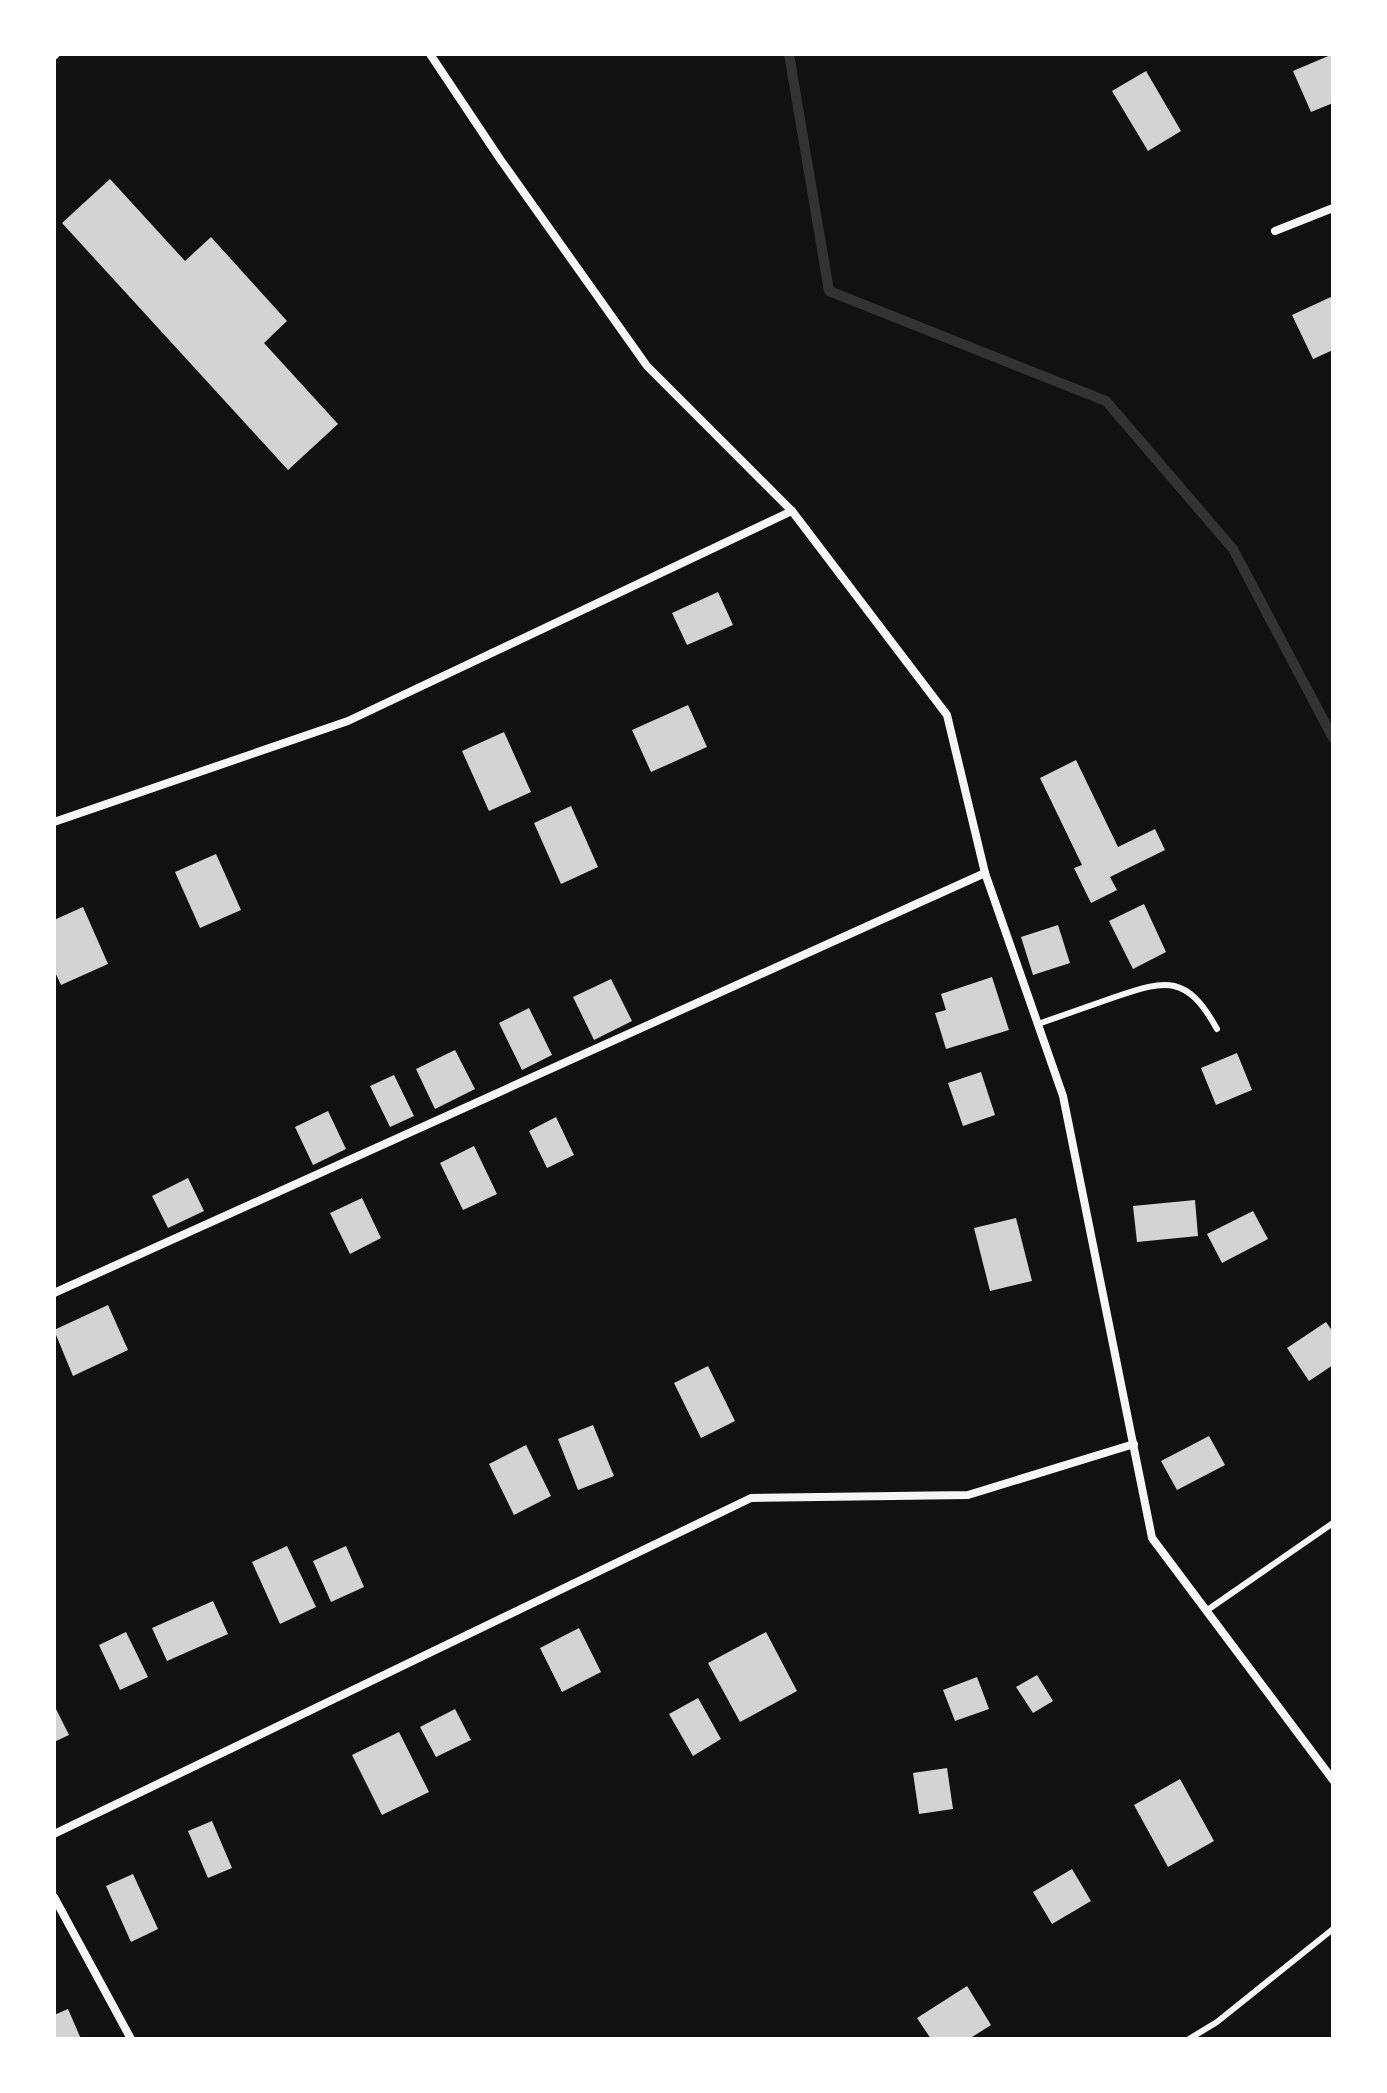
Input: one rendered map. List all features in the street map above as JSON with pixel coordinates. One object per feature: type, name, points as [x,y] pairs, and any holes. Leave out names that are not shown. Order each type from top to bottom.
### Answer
[{"type":"street","points":[[430,54],[500,159],[647,366],[792,511],[947,715],[985,873],[1063,1096],[1152,1538],[1333,1780]]},
{"type":"street","points":[[1275,231],[1333,208]]},
{"type":"street","points":[[54,822],[348,721],[792,511]]},
{"type":"street","points":[[54,1293],[985,873]]},
{"type":"street","points":[[54,1834],[751,1498],[968,1495],[1134,1444]]},
{"type":"street","points":[[54,1897],[131,2039]]},
{"type":"lane","points":[[1038,1024],[1157,983],[1179,988],[1203,1004],[1217,1029]]},
{"type":"lane","points":[[1206,1611],[1333,1523]]},
{"type":"lane","points":[[1189,2039],[1217,2022],[1333,1929]]},
{"type":"building","points":[[1333,54],[1333,103],[1311,112],[1293,71]]},
{"type":"building","points":[[1146,71],[1181,131],[1148,151],[1112,91]]},
{"type":"building","points":[[110,179],[185,261],[211,237],[287,321],[264,343],[338,424],[288,470],[62,223]]},
{"type":"building","points":[[1333,296],[1333,350],[1313,359],[1292,315]]},
{"type":"building","points":[[718,592],[733,625],[687,645],[672,613]]},
{"type":"building","points":[[688,705],[707,747],[651,772],[632,730]]},
{"type":"building","points":[[504,732],[531,792],[489,811],[462,751]]},
{"type":"building","points":[[1076,760],[1118,847],[1155,829],[1165,850],[1110,877],[1117,890],[1091,903],[1074,868],[1082,865],[1040,778]]},
{"type":"building","points":[[571,806],[598,867],[561,884],[534,823]]},
{"type":"building","points":[[216,854],[241,910],[200,928],[175,872]]},
{"type":"building","points":[[1144,904],[1166,952],[1133,969],[1109,921]]},
{"type":"building","points":[[83,907],[108,964],[61,985],[54,970],[54,920]]},
{"type":"building","points":[[1058,925],[1070,963],[1033,975],[1021,937]]},
{"type":"building","points":[[992,977],[1009,1030],[946,1049],[935,1013],[946,1010],[941,994]]},
{"type":"building","points":[[611,979],[632,1021],[594,1040],[573,997]]},
{"type":"building","points":[[529,1008],[552,1055],[522,1070],[499,1023]]},
{"type":"building","points":[[455,1050],[475,1089],[435,1109],[416,1069]]},
{"type":"building","points":[[1237,1053],[1252,1090],[1216,1105],[1201,1068]]},
{"type":"building","points":[[981,1072],[995,1115],[963,1126],[948,1083]]},
{"type":"building","points":[[394,1075],[414,1116],[390,1127],[370,1086]]},
{"type":"building","points":[[328,1111],[346,1149],[313,1165],[295,1127]]},
{"type":"building","points":[[556,1117],[574,1155],[547,1168],[529,1131]]},
{"type":"building","points":[[474,1146],[497,1194],[463,1210],[440,1163]]},
{"type":"building","points":[[188,1178],[204,1211],[168,1228],[152,1196]]},
{"type":"building","points":[[362,1198],[381,1238],[350,1254],[330,1213]]},
{"type":"building","points":[[1195,1200],[1198,1236],[1137,1242],[1133,1206]]},
{"type":"building","points":[[1253,1211],[1268,1239],[1222,1263],[1207,1234]]},
{"type":"building","points":[[1016,1218],[1032,1281],[990,1291],[974,1228]]},
{"type":"building","points":[[108,1305],[128,1350],[73,1376],[54,1330]]},
{"type":"building","points":[[1326,1322],[1333,1332],[1333,1365],[1309,1381],[1287,1348]]},
{"type":"building","points":[[708,1366],[735,1421],[701,1438],[674,1383]]},
{"type":"building","points":[[593,1425],[614,1476],[578,1490],[558,1439]]},
{"type":"building","points":[[1209,1436],[1225,1465],[1177,1490],[1161,1461]]},
{"type":"building","points":[[526,1445],[551,1496],[514,1515],[489,1464]]},
{"type":"building","points":[[287,1546],[316,1607],[280,1624],[252,1562]]},
{"type":"building","points":[[346,1546],[364,1587],[331,1602],[313,1561]]},
{"type":"building","points":[[213,1601],[228,1634],[167,1661],[152,1628]]},
{"type":"building","points":[[579,1628],[601,1672],[562,1692],[540,1648]]},
{"type":"building","points":[[126,1632],[148,1677],[120,1690],[99,1645]]},
{"type":"building","points":[[766,1632],[797,1691],[740,1722],[708,1663]]},
{"type":"building","points":[[1037,1675],[1053,1701],[1033,1713],[1016,1687]]},
{"type":"building","points":[[977,1677],[989,1709],[955,1721],[943,1690]]},
{"type":"building","points":[[698,1698],[721,1739],[693,1756],[669,1714]]},
{"type":"building","points":[[54,1705],[69,1735],[54,1742]]},
{"type":"building","points":[[455,1709],[471,1740],[436,1757],[420,1727]]},
{"type":"building","points":[[399,1732],[429,1792],[382,1815],[352,1755]]},
{"type":"building","points":[[947,1768],[953,1809],[919,1814],[913,1773]]},
{"type":"building","points":[[1180,1779],[1214,1841],[1168,1867],[1134,1805]]},
{"type":"building","points":[[212,1821],[232,1868],[208,1878],[188,1831]]},
{"type":"building","points":[[1072,1869],[1091,1901],[1052,1924],[1033,1892]]},
{"type":"building","points":[[133,1874],[158,1929],[131,1942],[106,1886]]},
{"type":"building","points":[[967,1986],[991,2025],[969,2039],[931,2039],[917,2018]]},
{"type":"building","points":[[68,2009],[81,2039],[54,2039],[54,2015]]},
{"type":"waterway","points":[[789,54],[829,291],[1106,401],[1233,549],[1333,738]]}]
